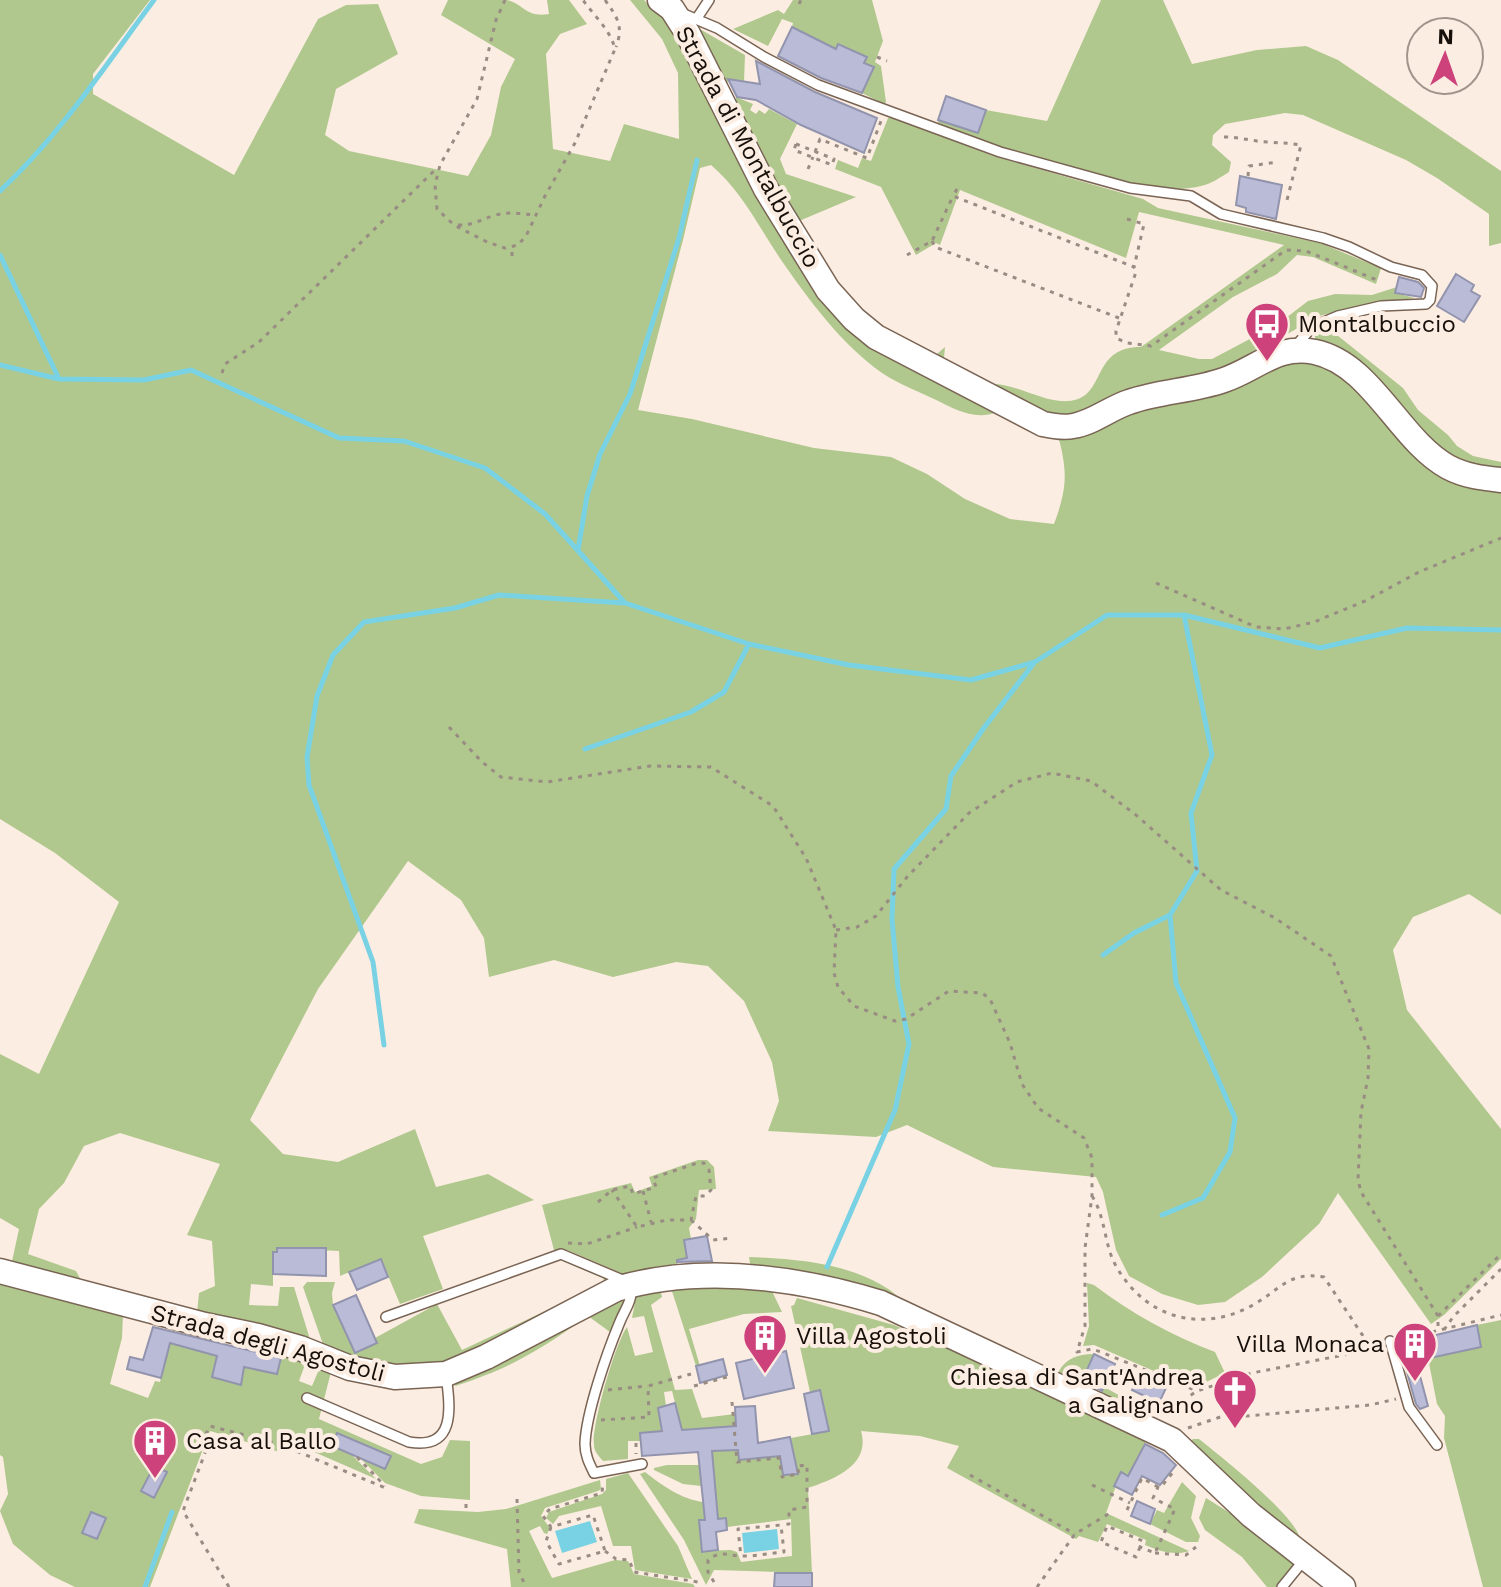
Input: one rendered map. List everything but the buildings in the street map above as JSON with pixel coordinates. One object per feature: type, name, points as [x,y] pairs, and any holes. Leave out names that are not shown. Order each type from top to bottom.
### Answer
[{"type":"street","name":"Strada di Montalbuccio","points":[[666,5],[688,34],[766,189],[828,290],[854,319],[888,344],[1043,424],[1058,427],[1073,426],[1153,395],[1228,379],[1271,355],[1293,350]]},
{"type":"street","points":[[1293,350],[1316,352],[1348,368],[1414,438],[1447,467],[1472,477],[1501,480]]},
{"type":"street","name":"Strada degli Agostoli","points":[[0,1271],[258,1336],[371,1374],[395,1377],[446,1374],[486,1357],[616,1289],[632,1284],[723,1276],[781,1280],[842,1291],[881,1303],[1172,1440],[1251,1515],[1343,1587]]},
{"type":"lane","points":[[697,18],[709,0]]},
{"type":"lane","points":[[666,5],[697,18],[805,79],[884,110],[1041,165],[1130,188],[1191,196],[1221,214],[1323,238],[1391,267],[1422,275],[1432,286],[1430,300],[1426,304],[1361,309],[1322,321],[1312,327],[1293,350]]},
{"type":"lane","points":[[386,1317],[561,1254],[632,1284],[631,1302],[621,1320],[598,1391],[585,1445],[587,1460],[594,1473],[642,1464]]},
{"type":"lane","points":[[1390,1341],[1409,1407],[1437,1445]]},
{"type":"lane","points":[[307,1398],[409,1442],[424,1445],[447,1430],[450,1404],[446,1374]]},
{"type":"lane","points":[[1282,1587],[1307,1557]]},
{"type":"path","points":[[505,0],[496,20],[477,99],[440,165],[435,185],[437,209],[454,225],[505,248],[518,245],[526,236],[575,143],[615,49],[621,23],[605,0]]},
{"type":"path","points":[[583,0],[612,39],[615,49]]},
{"type":"path","points":[[877,57],[887,61]]},
{"type":"path","points":[[808,169],[820,139],[867,158],[884,110]]},
{"type":"path","points":[[1224,137],[1301,145],[1286,204]]},
{"type":"path","points":[[1248,176],[1249,166],[1278,162]]},
{"type":"path","points":[[222,373],[225,364],[259,342],[440,165]]},
{"type":"path","points":[[907,255],[932,241],[957,189]]},
{"type":"path","points":[[953,196],[1134,267]]},
{"type":"path","points":[[454,225],[472,226],[494,215],[510,212],[536,215]]},
{"type":"path","points":[[1127,219],[1144,224],[1134,267],[1136,272],[1116,338],[1127,343],[1151,346],[1286,250],[1320,256],[1377,280]]},
{"type":"path","points":[[932,241],[935,247],[1120,319]]},
{"type":"path","points":[[512,247],[512,256]]},
{"type":"path","points":[[1156,583],[1256,627],[1284,629],[1314,622],[1419,572],[1501,538]]},
{"type":"path","points":[[449,727],[501,777],[547,782],[650,766],[711,767],[773,806],[806,858],[836,930],[834,973],[838,987],[854,1006],[895,1021],[906,1019],[949,991],[982,993],[990,999],[1010,1043],[1022,1084],[1038,1108],[1084,1138],[1092,1158],[1092,1196],[1085,1238],[1085,1326],[1077,1352],[1092,1349],[1197,1391]]},
{"type":"path","points":[[836,930],[857,927],[876,916],[907,877],[969,813],[1017,782],[1052,773],[1091,781],[1136,815],[1221,890],[1275,918],[1331,956],[1369,1049],[1361,1125],[1358,1180],[1361,1192],[1438,1316],[1438,1331]]},
{"type":"path","points":[[598,1202],[612,1190],[630,1186],[633,1194],[656,1187],[653,1178],[704,1163],[709,1170],[711,1190],[705,1196],[696,1196],[691,1220]]},
{"type":"path","points":[[612,1190],[637,1227]]},
{"type":"path","points":[[643,1191],[651,1222]]},
{"type":"path","points":[[1092,1196],[1102,1217],[1115,1265],[1142,1296],[1170,1315],[1201,1321],[1229,1315],[1254,1305],[1280,1284],[1311,1275],[1324,1277],[1371,1348]]},
{"type":"path","points":[[559,1243],[587,1244],[651,1222],[691,1220],[713,1240],[732,1238]]},
{"type":"path","points":[[1438,1316],[1501,1254]]},
{"type":"path","points":[[1444,1330],[1501,1269]]},
{"type":"path","points":[[1152,1413],[1163,1407],[1175,1406],[1197,1391],[1252,1373],[1371,1348],[1501,1315]]},
{"type":"path","points":[[598,1391],[648,1386],[691,1374]]},
{"type":"path","points":[[694,1386],[727,1377]]},
{"type":"path","points":[[590,1420],[649,1417],[648,1386]]},
{"type":"path","points":[[1172,1440],[1190,1427],[1229,1414],[1247,1416],[1370,1405],[1406,1397]]},
{"type":"path","points":[[732,1402],[737,1462],[779,1458],[782,1477],[799,1474],[797,1466],[807,1465],[807,1507],[789,1510],[789,1524],[738,1529],[741,1557]]},
{"type":"path","points":[[229,1587],[183,1511],[205,1453],[204,1438],[210,1426],[216,1425],[279,1444],[388,1489],[357,1457]]},
{"type":"path","points":[[1155,1553],[1175,1509],[1153,1498],[1158,1487],[1174,1470],[1183,1480]]},
{"type":"path","points":[[970,1475],[1075,1534]]},
{"type":"path","points":[[1127,1510],[1142,1478],[1158,1487]]},
{"type":"path","points":[[551,1527],[544,1519],[546,1510],[602,1493],[603,1480]]},
{"type":"path","points":[[1092,1485],[1130,1503]]},
{"type":"path","points":[[517,1499],[519,1572],[526,1587]]},
{"type":"path","points":[[466,1504],[466,1511]]},
{"type":"path","points":[[1037,1587],[1075,1534],[1110,1513]]},
{"type":"path","points":[[551,1527],[593,1515],[605,1551],[616,1559],[629,1560],[634,1572],[698,1582]]},
{"type":"path","points":[[714,1582],[708,1572],[708,1560],[718,1554],[729,1553],[741,1557],[784,1552],[781,1525]]},
{"type":"path","points":[[1107,1526],[1143,1541],[1140,1547],[1136,1557],[1101,1542],[1107,1526]]},
{"type":"path","points":[[551,1527],[546,1541],[559,1564],[605,1551]]},
{"type":"path","points":[[1140,1547],[1155,1553],[1186,1555],[1196,1547]]},
{"type":"green space","points":[[0,0],[150,0],[93,74],[93,94],[234,175],[318,19],[346,5],[378,4],[398,54],[336,89],[325,135],[349,151],[468,176],[491,135],[501,87],[515,59],[441,15],[448,0],[507,0],[541,15],[549,14],[547,0],[569,0],[587,24],[560,34],[546,54],[553,149],[610,161],[624,124],[679,139],[678,73],[662,39],[630,0],[644,0],[676,31],[813,282],[997,412],[980,415],[957,410],[890,378],[860,355],[808,298],[743,200],[711,165],[700,168],[638,410],[692,419],[814,448],[891,457],[927,474],[965,499],[1010,519],[1054,524],[1065,480],[1058,436],[1141,404],[1269,363],[1317,361],[1336,371],[1501,490],[1501,915],[1469,894],[1413,917],[1393,950],[1407,1010],[1501,1129],[1501,1259],[1431,1324],[1338,1193],[1319,1224],[1262,1277],[1225,1302],[1198,1305],[1162,1294],[1129,1276],[1116,1250],[1103,1192],[1096,1177],[993,1167],[907,1125],[876,1137],[768,1131],[779,1101],[772,1062],[744,1001],[708,966],[676,962],[613,977],[554,960],[489,977],[484,938],[461,900],[408,861],[318,989],[250,1120],[283,1154],[338,1162],[415,1129],[436,1187],[488,1174],[534,1200],[423,1236],[443,1289],[400,1304],[381,1259],[340,1276],[339,1251],[278,1248],[273,1253],[273,1286],[251,1284],[249,1305],[278,1306],[280,1287],[294,1287],[312,1346],[197,1313],[199,1293],[215,1286],[212,1241],[187,1235],[220,1164],[120,1133],[84,1146],[64,1183],[39,1209],[28,1254],[76,1271],[85,1287],[11,1266],[19,1229],[0,1218],[0,1054],[39,1074],[119,902],[55,853],[0,819]]},
{"type":"green space","points":[[793,0],[872,0],[883,41],[875,62],[881,66],[884,104],[862,93],[873,67],[864,63],[866,56],[838,44],[835,51],[782,19],[768,46],[733,29],[778,10],[784,14]]},
{"type":"green space","points":[[1101,0],[1163,0],[1192,64],[1257,50],[1306,46],[1338,60],[1501,171],[1501,243],[1489,246],[1489,214],[1437,178],[1406,160],[1303,115],[1285,113],[1225,124],[1213,135],[1212,145],[1231,162],[1229,172],[1205,185],[1175,189],[1144,186],[1070,169],[937,125],[939,120],[977,133],[986,110],[1047,121]]},
{"type":"green space","points":[[698,28],[745,55],[744,82],[728,80],[726,93]]},
{"type":"green space","points":[[736,97],[753,104],[750,110],[756,114],[759,110],[765,114],[769,109],[797,124],[780,159],[786,174],[856,197],[799,221],[846,292],[869,316],[901,337],[932,354],[945,347],[944,358],[939,361],[881,331],[848,303],[734,113]]},
{"type":"green space","points":[[888,118],[993,156],[1143,199],[1158,208],[1320,243],[1381,268],[1376,284],[1313,257],[1297,255],[1277,274],[1233,297],[1159,350],[1212,359],[1278,324],[1308,301],[1335,294],[1372,295],[1397,287],[1395,293],[1415,298],[1361,305],[1319,316],[1222,371],[1078,417],[1047,414],[987,384],[1010,386],[1056,400],[1078,399],[1093,387],[1115,354],[1141,347],[1284,245],[1139,212],[1126,258],[960,190],[940,245],[936,243],[916,255],[881,187],[835,169],[838,160],[858,168],[862,158],[871,161]]},
{"type":"green space","points":[[1327,327],[1403,388],[1418,410],[1457,446],[1473,456],[1501,462],[1501,470],[1480,468],[1449,457],[1340,351],[1315,339],[1315,332]]},
{"type":"green space","points":[[698,1160],[707,1160],[714,1167],[716,1189],[699,1190],[696,1219],[689,1228],[691,1239],[687,1258],[677,1260],[679,1273],[630,1277],[567,1250],[554,1250],[542,1205],[631,1183],[635,1192],[652,1186],[649,1177]]},
{"type":"green space","points":[[749,1257],[814,1263],[858,1274],[895,1294],[911,1309],[751,1269]]},
{"type":"green space","points":[[560,1260],[576,1262],[606,1276],[610,1284],[446,1366],[394,1370],[325,1350],[303,1287],[307,1282],[335,1282],[333,1305],[377,1343],[375,1338],[437,1304],[462,1350],[605,1283],[603,1278]]},
{"type":"green space","points":[[0,1282],[123,1315],[122,1338],[110,1384],[148,1398],[155,1381],[160,1382],[168,1342],[208,1353],[212,1339],[220,1341],[213,1377],[240,1385],[244,1367],[277,1374],[283,1352],[306,1362],[299,1381],[312,1386],[320,1367],[332,1368],[319,1419],[421,1464],[442,1457],[450,1440],[470,1441],[470,1500],[421,1496],[385,1483],[361,1459],[385,1469],[390,1456],[338,1433],[332,1446],[352,1455],[376,1479],[289,1441],[283,1453],[210,1431],[150,1587],[75,1587],[50,1575],[13,1544],[0,1511],[8,1494],[3,1457],[0,1455]]},
{"type":"green space","points":[[1087,1283],[1152,1323],[1215,1352],[1225,1373],[1196,1387],[1189,1381],[1163,1375],[1094,1345],[1083,1346],[1089,1326]]},
{"type":"green space","points":[[672,1284],[771,1289],[782,1312],[744,1314],[689,1329],[700,1366],[696,1366]]},
{"type":"green space","points":[[660,1289],[662,1297],[651,1305],[675,1390],[692,1389],[702,1418],[735,1414],[739,1460],[780,1456],[783,1475],[797,1474],[791,1438],[829,1431],[820,1391],[810,1392],[791,1306],[797,1298],[894,1325],[1148,1437],[1131,1470],[1135,1479],[1121,1472],[1106,1513],[1189,1551],[1173,1553],[1156,1549],[1145,1545],[1146,1540],[1107,1524],[1098,1542],[1079,1536],[1076,1539],[947,1468],[959,1446],[920,1436],[861,1431],[863,1443],[855,1462],[839,1475],[808,1488],[812,1573],[714,1570],[706,1585],[684,1540],[640,1474],[645,1472],[687,1498],[716,1502],[705,1465],[714,1428],[682,1430],[672,1391],[664,1392],[666,1406],[659,1408],[662,1431],[641,1441],[628,1441],[628,1459],[603,1461],[594,1447],[596,1421],[605,1384],[627,1327],[635,1356],[653,1352],[644,1316],[632,1318],[637,1292]],"holes":[[[726,1518],[727,1527],[791,1519],[792,1556],[741,1562],[737,1552],[731,1550],[702,1551],[700,1520]]]},
{"type":"green space","points":[[626,1296],[625,1306],[610,1332],[588,1316],[524,1357],[455,1386],[459,1377]]},
{"type":"green space","points":[[1501,1320],[1501,1587],[1483,1587],[1444,1438],[1445,1416],[1437,1404],[1428,1358],[1481,1347],[1477,1325]]},
{"type":"green space","points":[[1095,1354],[1080,1385],[1100,1394],[1104,1387],[1137,1405],[1152,1421],[1055,1379],[1070,1359]]},
{"type":"green space","points":[[1199,1439],[1257,1487],[1287,1517],[1300,1540],[1189,1443]]},
{"type":"green space","points":[[667,1465],[699,1465],[701,1486],[683,1484],[654,1470]]},
{"type":"green space","points":[[628,1473],[678,1546],[692,1579],[635,1570],[631,1546],[613,1546],[601,1506],[559,1516],[553,1524],[546,1518],[549,1512],[602,1494],[606,1490],[606,1479]]},
{"type":"green space","points":[[600,1480],[601,1489],[598,1491],[545,1508],[541,1516],[550,1528],[547,1534],[540,1526],[529,1531],[552,1578],[615,1560],[628,1561],[634,1574],[693,1584],[695,1587],[511,1587],[507,1549],[414,1523],[419,1509],[478,1512],[506,1509]]},
{"type":"green space","points":[[1182,1482],[1196,1496],[1191,1518],[1200,1536],[1198,1542],[1186,1542],[1150,1524],[1157,1510],[1164,1513]]},
{"type":"green space","points":[[1206,1498],[1238,1518],[1296,1564],[1278,1587],[1267,1587],[1242,1557],[1205,1530],[1199,1518]]},
{"type":"water","points":[[590,1521],[597,1542],[562,1553],[555,1531]]},
{"type":"water","points":[[777,1529],[779,1549],[744,1553],[742,1533]]},
{"type":"waterway","points":[[0,191],[62,123],[154,0]]},
{"type":"waterway","points":[[578,550],[587,496],[600,454],[630,394],[679,238],[697,160]]},
{"type":"waterway","points":[[0,255],[59,379]]},
{"type":"waterway","points":[[0,365],[59,379],[144,380],[191,370],[339,438],[404,441],[485,468],[545,514],[625,603],[749,644],[849,665],[971,680],[1035,662],[1107,615],[1184,615],[1320,648],[1407,628],[1501,630]]},
{"type":"waterway","points":[[384,1045],[373,962],[309,785],[307,757],[317,696],[333,655],[364,622],[455,608],[499,595],[624,603]]},
{"type":"waterway","points":[[1162,1215],[1203,1198],[1230,1152],[1235,1118],[1176,983],[1170,915],[1197,871],[1191,813],[1212,755],[1184,615]]},
{"type":"waterway","points":[[585,749],[691,712],[724,692],[749,644]]},
{"type":"waterway","points":[[827,1267],[895,1110],[909,1044],[898,987],[892,919],[894,869],[946,809],[951,776],[1034,663]]},
{"type":"waterway","points":[[1103,955],[1134,933],[1170,915]]},
{"type":"waterway","points":[[145,1587],[172,1512]]},
{"type":"place","name":"Montalbuccio","points":[[1267,363]]},
{"type":"place","name":"Villa Agostoli","points":[[765,1375]]},
{"type":"place","name":"Villa Monaca","points":[[1415,1383]]},
{"type":"place","name":"Chiesa di Sant'Andrea a Galignano","points":[[1235,1430]]},
{"type":"place","name":"Casa al Ballo","points":[[155,1480]]}]
